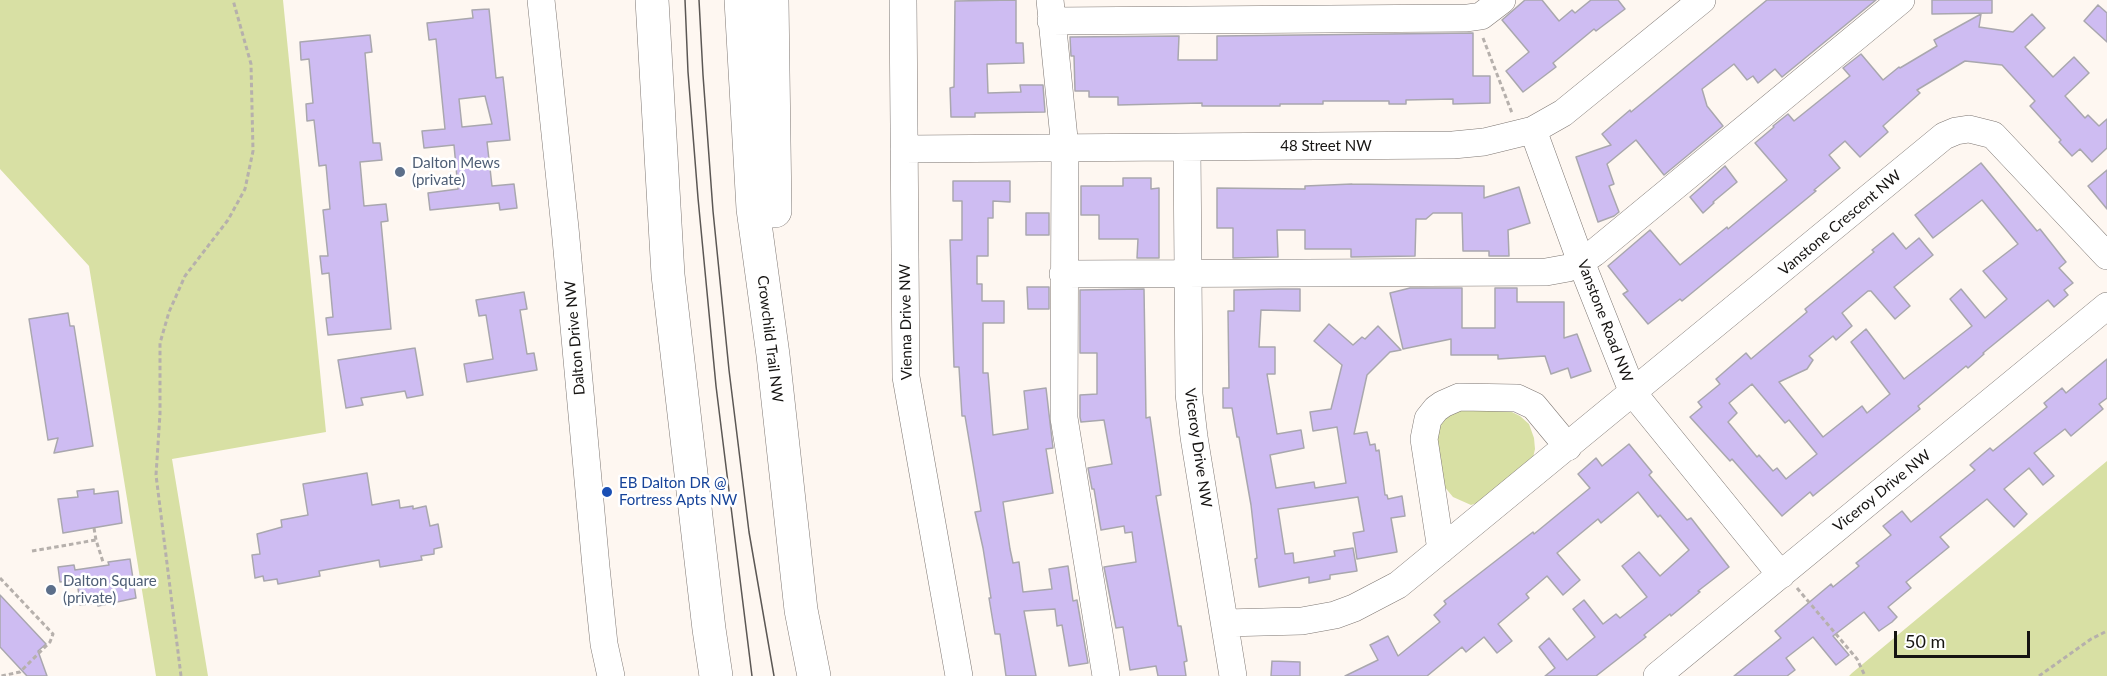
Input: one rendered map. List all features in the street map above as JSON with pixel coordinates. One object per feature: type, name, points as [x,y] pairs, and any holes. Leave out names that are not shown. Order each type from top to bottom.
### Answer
[{"type":"highway","points":[[652,0],[668,275],[708,630],[716,676]]},
{"type":"highway","name":"Crowchild Trail NW","points":[[741,0],[753,209],[773,355],[801,610],[814,676]]},
{"type":"highway","points":[[772,0],[774,200],[783,310],[773,355]]},
{"type":"street","name":"Dalton Drive NW","points":[[541,0],[604,644],[610,676]]},
{"type":"street","name":"Vienna Drive NW","points":[[903,0],[906,377],[959,676]]},
{"type":"street","points":[[1106,676],[1064,418],[1065,148],[1050,10],[1475,17],[1489,11],[1502,0]]},
{"type":"street","name":"48 Street NW","points":[[904,148],[1453,145],[1484,142],[1526,132],[1563,113],[1702,0]]},
{"type":"street","points":[[1063,274],[1546,272],[1562,270],[1581,262],[1901,0]]},
{"type":"street","name":"Vanstone Crescent NW","points":[[1225,623],[1302,621],[1335,615],[1354,609],[1398,585],[1944,136],[1956,131],[1969,129],[1993,135],[2107,256]]},
{"type":"street","name":"Vanstone Road NW","points":[[1526,132],[1633,393],[1783,573]]},
{"type":"street","name":"Viceroy Drive NW","points":[[1187,147],[1189,394],[1233,676]]},
{"type":"street","name":"Viceroy Drive NW","points":[[1656,676],[2107,306]]},
{"type":"street","points":[[1441,550],[1424,439],[1428,419],[1443,404],[1460,397],[1517,398],[1534,406],[1568,447]]},
{"type":"path","points":[[181,676],[156,475],[160,414],[160,343],[169,312],[185,276],[228,220],[245,189],[253,151],[251,64],[233,0]]},
{"type":"path","points":[[1475,17],[1526,132]]},
{"type":"path","points":[[94,528],[103,562]]},
{"type":"path","points":[[32,551],[96,540]]},
{"type":"path","points":[[1783,573],[1857,659],[1865,676]]},
{"type":"path","points":[[0,578],[53,634],[50,642],[20,672],[2,676]]},
{"type":"path","points":[[2039,676],[2091,639],[2107,631]]},
{"type":"green space","points":[[0,0],[283,0],[326,432],[172,459],[208,676],[156,676],[89,266],[0,169]]},
{"type":"green space","points":[[1455,410],[1508,410],[1529,424],[1534,438],[1535,449],[1532,462],[1486,500],[1471,505],[1453,497],[1443,485],[1436,430],[1443,418]]},
{"type":"green space","points":[[2107,461],[2107,676],[1849,676],[1852,673]]},
{"type":"building","points":[[1016,0],[1016,43],[1023,43],[1024,63],[987,64],[988,93],[1021,92],[1020,85],[1043,85],[1045,112],[975,113],[975,117],[951,117],[950,88],[954,87],[955,1]]},
{"type":"building","points":[[1525,0],[1542,0],[1559,21],[1572,10],[1575,13],[1591,0],[1618,0],[1625,9],[1596,31],[1594,29],[1553,63],[1556,67],[1523,92],[1506,71],[1529,52],[1502,20]]},
{"type":"building","points":[[1767,0],[1876,0],[1782,77],[1775,69],[1758,83],[1753,76],[1747,80],[1734,64],[1702,89],[1707,106],[1723,126],[1664,175],[1636,140],[1607,164],[1614,184],[1609,186],[1619,212],[1598,222],[1576,157],[1611,145],[1602,134]]},
{"type":"building","points":[[1932,0],[1992,0],[1992,13],[1932,14]]},
{"type":"building","points":[[2098,5],[2107,13],[2107,42],[2084,21]]},
{"type":"building","points":[[489,9],[496,78],[503,77],[510,140],[487,142],[492,186],[514,184],[517,208],[500,210],[499,203],[430,210],[428,193],[458,189],[454,145],[424,148],[422,131],[445,129],[436,39],[429,40],[427,23],[473,18],[472,10]],"holes":[[[485,96],[492,124],[462,127],[459,99]]]},
{"type":"building","points":[[1981,14],[1979,27],[2013,32],[2032,14],[2045,28],[2025,47],[2053,77],[2074,57],[2089,73],[2065,96],[2085,118],[2088,115],[2099,126],[2107,119],[2107,148],[2092,162],[2080,149],[2072,156],[2059,142],[2061,140],[2030,106],[2035,101],[2002,65],[1965,61],[1917,90],[1920,93],[1883,126],[1888,132],[1860,157],[1845,141],[1829,155],[1840,168],[1814,190],[1816,191],[1682,301],[1680,299],[1648,324],[1623,294],[1628,291],[1608,266],[1650,230],[1680,265],[1787,180],[1755,143],[1773,126],[1788,114],[1794,121],[1850,76],[1843,68],[1861,54],[1883,80],[1899,67],[1937,46],[1934,40]]},
{"type":"building","points":[[1473,33],[1473,76],[1490,76],[1490,103],[1453,104],[1453,99],[1406,100],[1406,104],[1389,104],[1389,101],[1323,101],[1323,104],[1280,104],[1280,106],[1202,106],[1202,103],[1118,105],[1118,97],[1089,97],[1089,91],[1075,91],[1074,56],[1071,56],[1070,37],[1179,36],[1178,60],[1217,60],[1217,36]]},
{"type":"building","points":[[370,35],[372,52],[365,53],[373,143],[380,143],[382,160],[360,162],[364,206],[386,204],[388,221],[381,222],[391,329],[328,335],[326,318],[333,317],[329,273],[322,274],[320,256],[328,256],[323,210],[330,209],[326,165],[319,166],[314,120],[307,121],[306,104],[313,103],[309,59],[301,60],[300,42]]},
{"type":"building","points":[[1981,163],[2037,231],[2040,229],[2066,262],[2059,268],[2073,283],[2064,290],[2068,295],[2054,307],[2048,300],[1968,368],[1966,366],[1918,406],[1920,409],[1813,496],[1810,492],[1782,516],[1732,459],[1730,461],[1690,417],[1702,407],[1698,402],[1720,384],[1716,379],[1746,353],[1751,359],[1807,312],[1805,309],[1874,252],[1872,250],[1893,233],[1906,249],[1919,238],[1933,255],[1894,287],[1910,306],[1895,319],[1871,291],[1868,291],[1842,313],[1852,326],[1836,340],[1833,336],[1809,356],[1813,360],[1807,369],[1779,382],[1823,437],[1862,406],[1867,413],[1890,394],[1851,342],[1866,329],[1904,379],[1972,326],[1950,299],[1961,289],[1985,318],[2007,299],[1983,271],[2018,244],[1982,200],[1933,238],[1915,215]],"holes":[[[1752,384],[1785,423],[1789,420],[1817,454],[1786,479],[1777,468],[1773,471],[1759,455],[1757,457],[1728,422],[1737,413],[1729,403]]]},
{"type":"building","points":[[1725,166],[1737,182],[1703,213],[1690,197]]},
{"type":"building","points":[[2107,170],[2107,209],[2088,186]]},
{"type":"building","points":[[1123,178],[1151,178],[1151,189],[1159,188],[1159,258],[1137,258],[1138,239],[1099,239],[1099,215],[1081,215],[1081,186],[1123,186]]},
{"type":"building","points":[[953,181],[1010,181],[1010,202],[993,201],[993,218],[988,218],[988,256],[977,256],[977,284],[982,284],[982,301],[1004,301],[1004,323],[983,323],[983,373],[988,373],[993,435],[1028,429],[1024,391],[1046,388],[1053,448],[1046,449],[1053,493],[1003,502],[1010,549],[1013,563],[1019,562],[1023,592],[1052,589],[1049,569],[1068,566],[1073,601],[1077,600],[1088,663],[1069,666],[1062,625],[1057,626],[1055,609],[1024,611],[1036,676],[1006,676],[1000,634],[995,634],[983,548],[975,512],[981,511],[965,416],[962,416],[959,367],[954,367],[950,240],[962,240],[962,201],[953,201]]},
{"type":"building","points":[[1352,184],[1484,186],[1484,198],[1519,187],[1530,223],[1508,230],[1509,256],[1489,256],[1489,251],[1463,251],[1462,213],[1433,213],[1426,219],[1416,219],[1415,256],[1351,257],[1351,249],[1305,249],[1305,230],[1277,230],[1278,257],[1233,258],[1233,228],[1217,228],[1217,188],[1305,189],[1305,186]]},
{"type":"building","points":[[1026,213],[1049,213],[1049,235],[1026,235]]},
{"type":"building","points":[[1027,287],[1049,287],[1049,309],[1028,309]]},
{"type":"building","points":[[1410,288],[1462,288],[1462,328],[1495,328],[1495,288],[1517,288],[1517,302],[1564,302],[1564,338],[1577,334],[1591,371],[1571,378],[1568,368],[1551,374],[1545,356],[1498,359],[1498,355],[1451,355],[1451,339],[1403,349],[1390,293]]},
{"type":"building","points":[[1144,289],[1146,418],[1150,417],[1161,495],[1156,496],[1178,626],[1181,626],[1187,661],[1184,662],[1186,676],[1158,676],[1156,666],[1130,670],[1123,627],[1116,628],[1104,567],[1136,562],[1132,532],[1125,533],[1124,526],[1101,530],[1088,468],[1112,464],[1104,420],[1081,422],[1080,417],[1080,395],[1097,394],[1097,353],[1080,353],[1080,290]]},
{"type":"building","points":[[1300,289],[1300,311],[1261,310],[1259,347],[1275,347],[1275,374],[1267,374],[1277,434],[1301,430],[1304,448],[1270,455],[1276,488],[1314,482],[1315,488],[1346,483],[1337,427],[1313,431],[1310,412],[1331,409],[1342,365],[1314,341],[1329,324],[1353,345],[1362,337],[1365,339],[1378,326],[1401,350],[1390,352],[1367,375],[1354,434],[1367,432],[1370,445],[1375,444],[1376,451],[1379,450],[1385,495],[1388,499],[1402,496],[1405,516],[1391,518],[1397,552],[1357,559],[1353,533],[1364,531],[1358,497],[1278,509],[1285,554],[1293,553],[1294,563],[1335,556],[1334,551],[1353,548],[1357,571],[1330,575],[1330,579],[1309,583],[1309,577],[1259,587],[1251,505],[1239,437],[1237,437],[1232,408],[1223,408],[1223,388],[1229,388],[1228,311],[1234,311],[1234,290]]},
{"type":"building","points":[[524,292],[527,309],[520,310],[527,354],[534,353],[537,370],[467,382],[464,364],[493,359],[486,315],[479,316],[476,300]]},
{"type":"building","points":[[68,313],[70,326],[74,326],[93,446],[54,453],[58,438],[48,440],[29,319]]},
{"type":"building","points":[[415,348],[423,395],[407,398],[405,391],[361,398],[363,405],[346,408],[338,360]]},
{"type":"building","points":[[2107,359],[2107,398],[2099,404],[2103,409],[2071,436],[2065,429],[2034,453],[2054,476],[2043,485],[2029,468],[2004,489],[2027,514],[2014,527],[1987,499],[1940,537],[1949,547],[1906,582],[1911,588],[1888,607],[1897,617],[1892,622],[1879,631],[1864,612],[1833,636],[1849,655],[1836,665],[1813,637],[1786,658],[1795,670],[1787,676],[1734,676],[1781,638],[1775,631],[1831,584],[1833,587],[1859,566],[1856,563],[1891,535],[1883,526],[1902,511],[1911,522],[1975,470],[1970,465],[1990,448],[1993,451],[2047,407],[2044,403],[2062,388],[2066,393]]},
{"type":"building","points":[[1629,444],[1652,472],[1649,475],[1687,520],[1691,518],[1729,567],[1671,616],[1670,614],[1644,635],[1646,637],[1596,676],[1545,676],[1555,668],[1539,647],[1549,638],[1567,660],[1595,637],[1573,609],[1584,600],[1603,624],[1616,614],[1620,618],[1647,597],[1622,566],[1639,552],[1660,576],[1689,550],[1638,492],[1601,523],[1598,519],[1557,553],[1580,580],[1563,595],[1547,576],[1526,594],[1529,598],[1498,624],[1512,641],[1497,653],[1484,637],[1466,652],[1462,647],[1427,676],[1345,676],[1378,660],[1370,645],[1388,636],[1398,656],[1440,622],[1434,615],[1446,604],[1444,601],[1533,532],[1534,534],[1590,488],[1578,474],[1596,458],[1602,466]]},
{"type":"building","points":[[367,473],[372,505],[399,500],[400,508],[413,506],[413,509],[426,506],[430,526],[438,524],[442,547],[434,549],[434,554],[421,556],[422,560],[380,567],[379,560],[319,571],[320,576],[278,584],[277,579],[264,581],[263,576],[255,578],[252,555],[260,554],[257,534],[282,527],[281,520],[308,515],[303,484]]},
{"type":"building","points":[[94,489],[94,494],[118,491],[122,523],[63,533],[58,499],[78,497],[77,491]]},
{"type":"building","points":[[130,559],[136,598],[98,606],[97,603],[80,605],[77,580],[60,582],[58,567],[74,565],[75,570]]},
{"type":"building","points":[[0,595],[46,644],[38,651],[47,676],[27,676],[0,647]]},
{"type":"building","points":[[1272,661],[1300,662],[1300,676],[1271,676]]},
{"type":"tram line","points":[[685,0],[698,198],[716,386],[752,676]]},
{"type":"tram line","points":[[699,0],[713,211],[729,370],[749,532],[774,676]]},
{"type":"place","name":"Dalton Mews (private)","points":[[400,172]]},
{"type":"place","name":"EB Dalton DR @ Fortress Apts NW","points":[[607,492]]},
{"type":"place","name":"Dalton Square (private)","points":[[51,590]]}]
